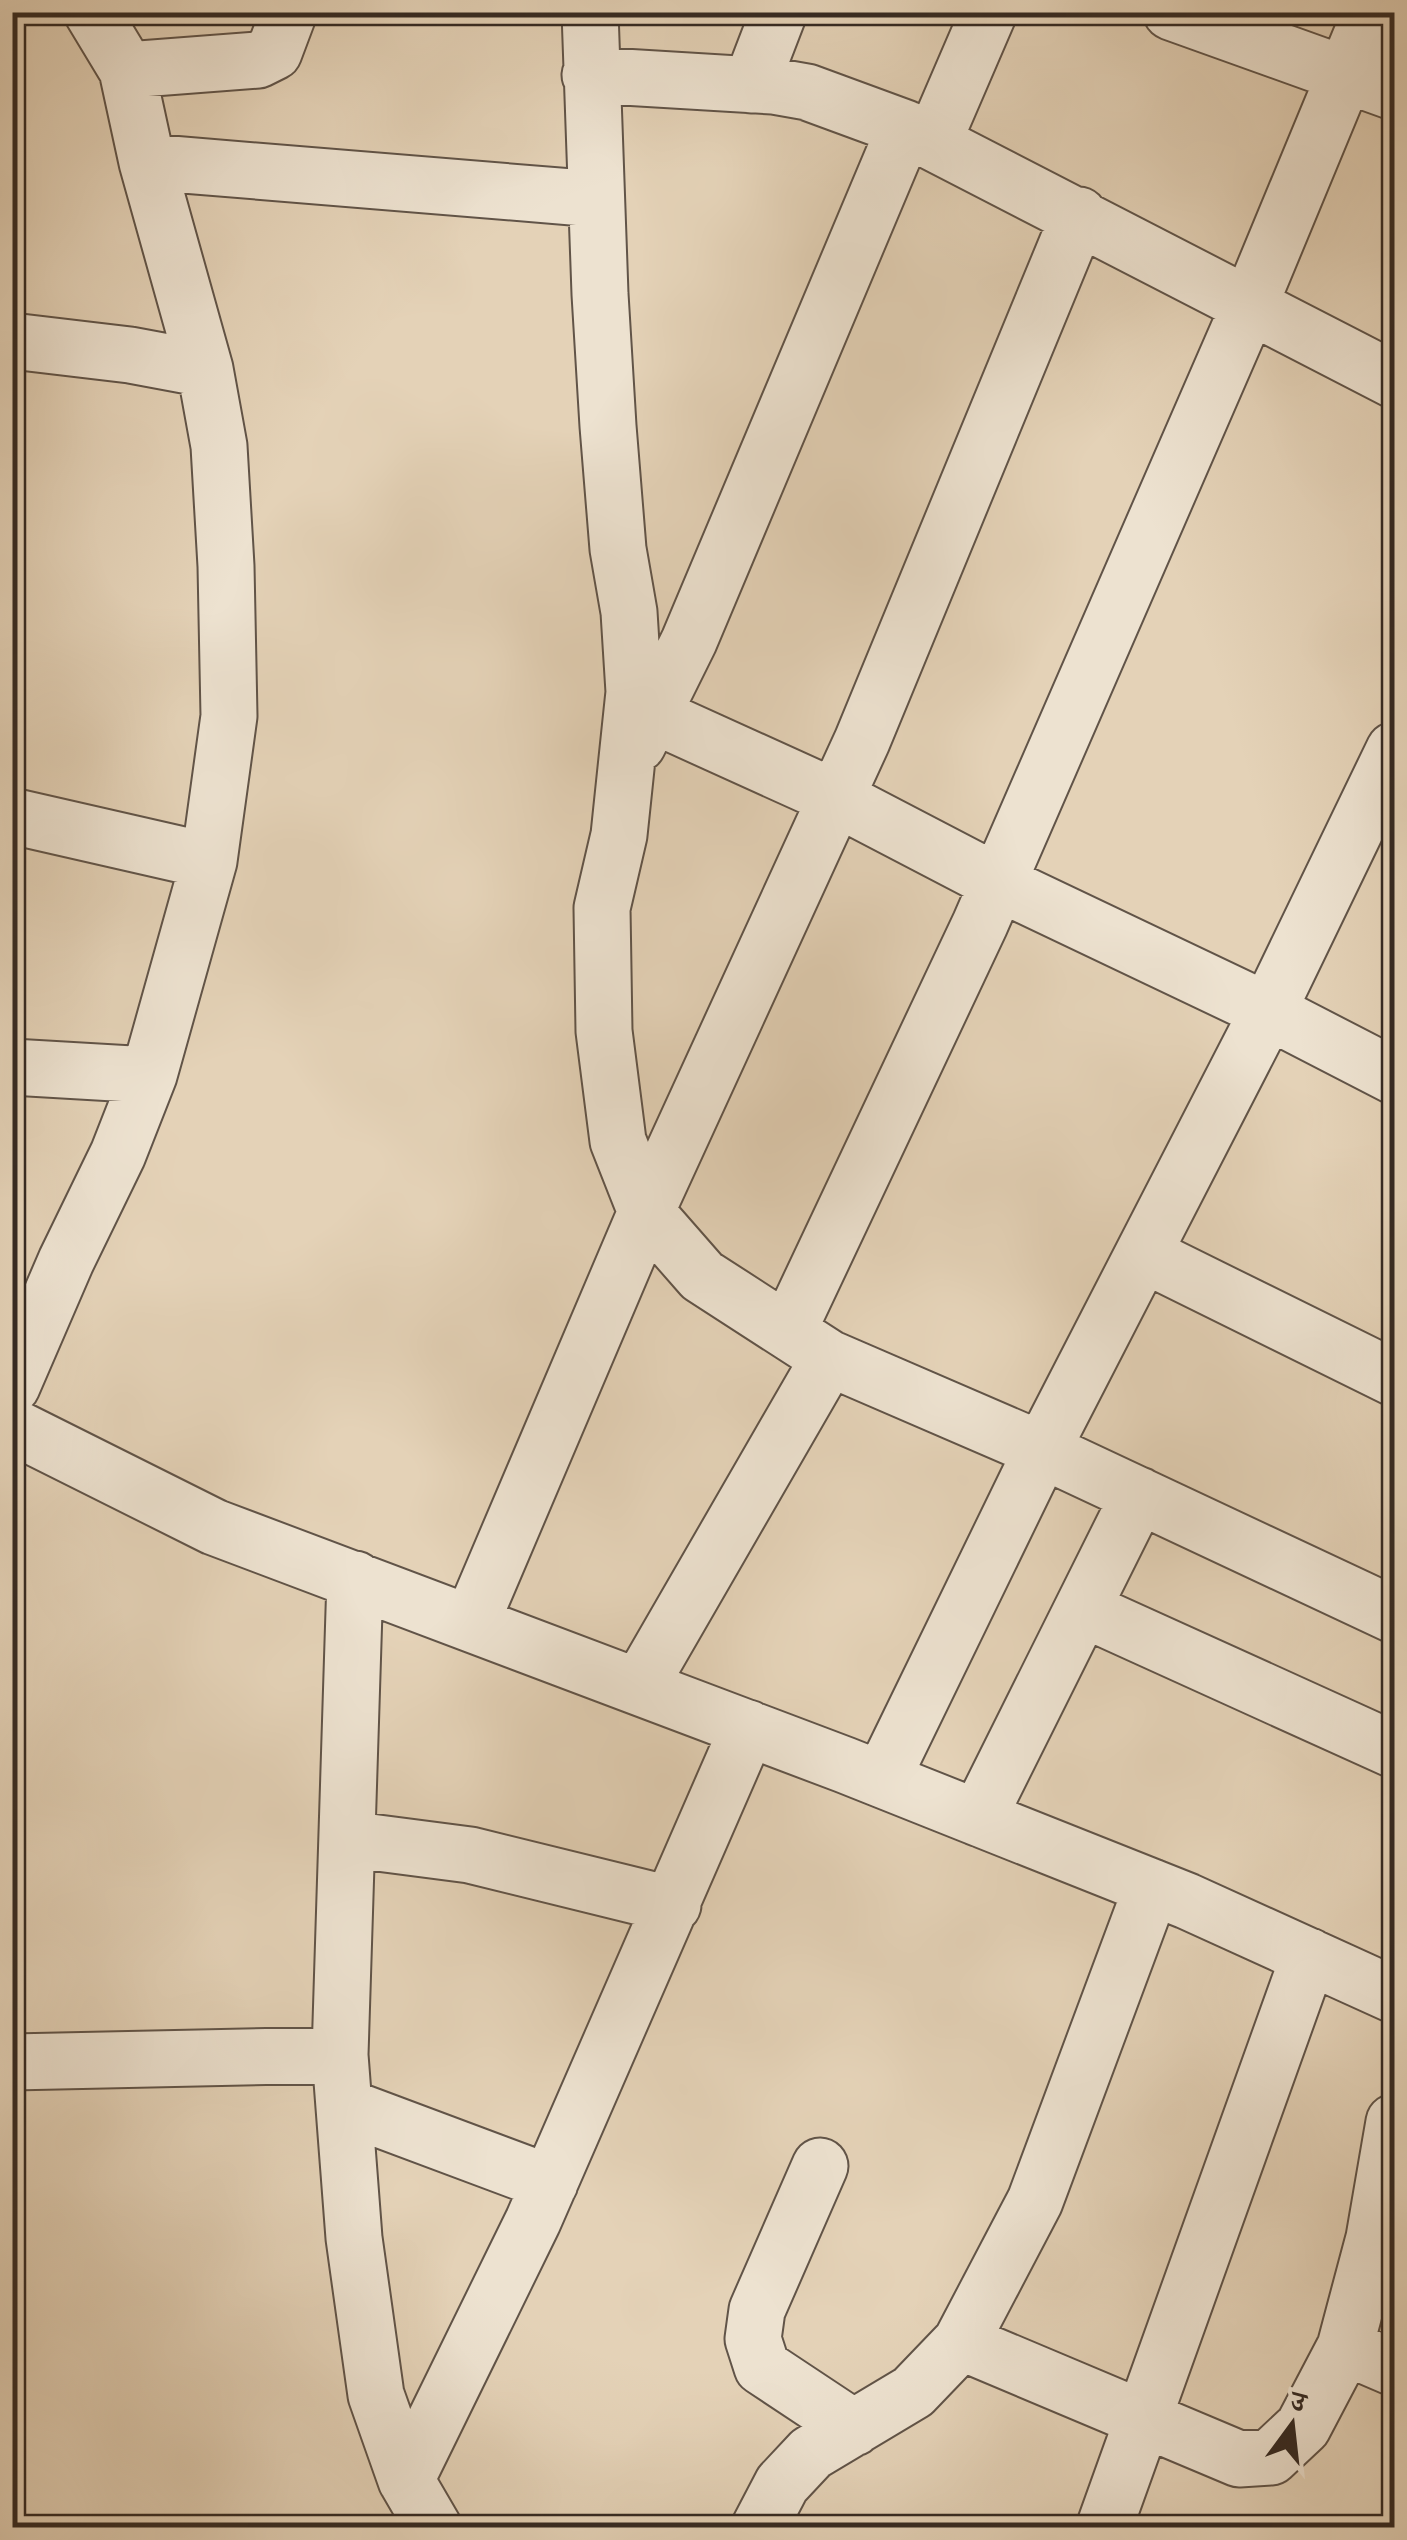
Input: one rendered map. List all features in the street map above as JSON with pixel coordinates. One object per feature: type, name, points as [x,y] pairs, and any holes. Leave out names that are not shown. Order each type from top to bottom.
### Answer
[{"type":"street","points":[[12,1386],[118,1154],[148,1074],[209,861],[228,716],[219,446],[205,368],[147,162],[117,35],[258,60],[274,52],[288,12]]},
{"type":"street","points":[[590,12],[608,426],[634,692],[618,835],[602,908],[604,1031],[618,1142],[646,1212],[702,1276],[808,1344],[1394,1615]]},
{"type":"street","points":[[751,85],[779,12]]},
{"type":"street","points":[[628,764],[689,642],[919,135],[989,12]]},
{"type":"street","points":[[1171,12],[1394,92]]},
{"type":"street","points":[[639,1686],[808,1344],[998,882],[1250,304],[1370,12]]},
{"type":"street","points":[[590,75],[806,92],[919,135],[1394,380]]},
{"type":"street","points":[[147,162],[596,199]]},
{"type":"street","points":[[472,1623],[646,1212],[836,798],[1079,215]]},
{"type":"street","points":[[12,341],[205,368]]},
{"type":"street","points":[[652,715],[836,798],[1394,1076]]},
{"type":"street","points":[[882,1780],[1042,1450],[1268,1011],[1394,750]]},
{"type":"street","points":[[12,816],[209,861]]},
{"type":"street","points":[[12,1067],[148,1074]]},
{"type":"street","points":[[1143,1254],[1394,1378]]},
{"type":"street","points":[[12,1426],[214,1527],[639,1686],[1152,1887],[1394,1995]]},
{"type":"street","points":[[978,1818],[1139,1495]]},
{"type":"street","points":[[355,1579],[342,2080],[354,2238],[376,2395],[406,2480],[434,2528]]},
{"type":"street","points":[[1082,1609],[1394,1750]]},
{"type":"street","points":[[406,2480],[550,2182],[748,1728]]},
{"type":"street","points":[[347,1840],[470,1855],[673,1905]]},
{"type":"street","points":[[759,2528],[782,2484],[811,2453],[913,2392],[960,2342],[1035,2201],[1152,1887]]},
{"type":"street","points":[[1104,2528],[1309,1956]]},
{"type":"street","points":[[12,2062],[342,2080],[550,2182]]},
{"type":"street","points":[[960,2342],[1239,2460],[1271,2457],[1303,2427],[1345,2347],[1374,2238],[1394,2122]]},
{"type":"street","points":[[820,2166],[757,2310],[754,2339],[762,2367],[854,2428]]},
{"type":"street","points":[[1345,2347],[1394,2368]]}]
